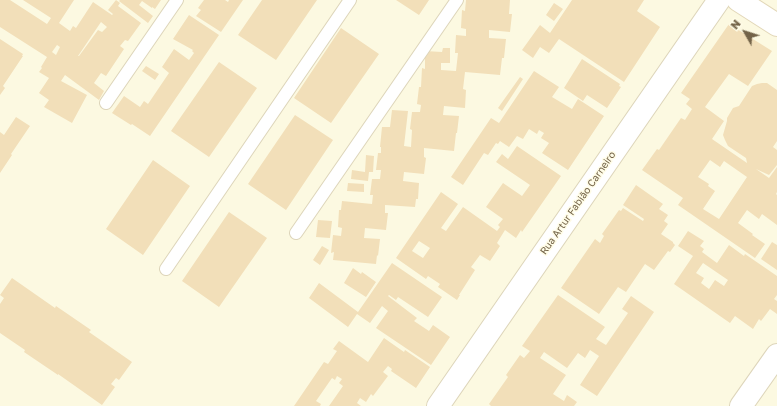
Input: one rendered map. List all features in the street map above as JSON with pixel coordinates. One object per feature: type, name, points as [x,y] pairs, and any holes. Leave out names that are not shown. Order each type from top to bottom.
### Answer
[{"type":"street","name":"Rua Artur Fabião Carneiro","points":[[438,406],[719,0]]},
{"type":"street","points":[[738,0],[777,24]]},
{"type":"street","points":[[741,406],[777,354]]},
{"type":"lane","points":[[106,103],[177,0]]},
{"type":"lane","points":[[166,269],[350,0]]},
{"type":"lane","points":[[296,233],[457,0]]},
{"type":"building","points":[[0,0],[10,0],[47,24],[51,18],[23,0],[74,0],[59,23],[70,31],[73,26],[76,28],[93,2],[112,15],[113,14],[108,10],[116,0],[120,3],[118,6],[141,23],[128,41],[125,40],[120,46],[124,49],[106,76],[101,73],[94,83],[104,91],[99,100],[65,75],[61,81],[87,95],[72,123],[44,107],[49,100],[39,93],[49,78],[39,72],[47,57],[0,27]],"holes":[[[101,22],[107,27],[102,32],[98,30],[78,56]],[[57,45],[60,47],[56,55],[52,52]]]},
{"type":"building","points":[[161,0],[155,9],[142,1],[139,5],[153,16],[148,23],[119,1]]},
{"type":"building","points":[[204,0],[225,0],[228,2],[229,0],[243,0],[221,32],[196,16],[201,10],[198,8]]},
{"type":"building","points":[[262,0],[317,0],[276,60],[238,35]]},
{"type":"building","points":[[396,0],[429,0],[419,15]]},
{"type":"building","points":[[466,0],[510,0],[509,14],[512,14],[510,32],[489,30],[489,38],[506,39],[500,75],[465,72],[463,89],[466,90],[465,108],[444,106],[443,115],[459,116],[454,151],[424,148],[424,157],[426,158],[424,174],[404,172],[403,181],[419,183],[418,199],[416,199],[415,207],[385,205],[385,213],[388,213],[386,230],[365,228],[364,238],[380,239],[376,264],[333,260],[334,252],[331,253],[333,235],[341,236],[342,228],[338,227],[339,210],[341,210],[342,201],[372,204],[373,195],[370,195],[372,179],[380,179],[381,170],[376,170],[378,153],[381,153],[380,147],[382,127],[390,127],[392,110],[408,111],[404,146],[411,147],[412,130],[410,129],[412,112],[420,112],[421,105],[417,104],[419,87],[421,87],[422,68],[425,69],[425,51],[442,52],[443,48],[450,48],[450,63],[441,63],[441,70],[456,71],[458,53],[455,53],[456,35],[466,36],[466,29],[461,28],[462,10],[465,11]]},
{"type":"building","points":[[572,0],[644,0],[637,11],[660,27],[624,82],[559,39],[549,53],[540,47],[533,58],[522,50],[540,25],[550,33]]},
{"type":"building","points":[[554,3],[563,9],[554,21],[546,15]]},
{"type":"building","points":[[189,15],[219,35],[150,136],[112,113],[124,96],[140,107],[144,101],[148,104],[169,73],[162,67],[174,49],[189,60],[194,53],[192,51],[193,50],[173,39]]},
{"type":"building","points":[[729,24],[772,51],[748,86],[729,74],[705,107],[724,121],[712,139],[747,163],[746,158],[728,146],[725,140],[723,135],[727,118],[733,108],[739,106],[752,86],[767,83],[777,90],[777,141],[773,147],[777,150],[777,165],[769,175],[756,169],[769,178],[777,167],[777,225],[762,214],[759,219],[747,210],[738,223],[765,244],[755,258],[678,205],[683,198],[642,170],[657,149],[659,150],[681,118],[685,120],[692,109],[686,104],[690,99],[681,93]],"holes":[[[710,160],[720,167],[724,161],[747,177],[719,219],[703,209],[715,191],[708,186],[709,184],[698,177]]]},
{"type":"building","points":[[341,28],[379,54],[331,123],[294,98]]},
{"type":"building","points":[[0,39],[23,54],[23,56],[3,86],[5,88],[0,95]]},
{"type":"building","points":[[582,59],[620,84],[619,86],[621,87],[607,108],[587,95],[583,101],[564,88]]},
{"type":"building","points":[[219,62],[257,88],[209,157],[171,131]]},
{"type":"building","points":[[146,66],[159,74],[155,80],[142,71]]},
{"type":"building","points":[[534,71],[559,87],[552,97],[572,109],[578,99],[604,116],[568,170],[542,153],[549,143],[541,138],[544,133],[539,130],[537,134],[529,129],[523,139],[517,136],[509,147],[500,141],[498,144],[496,143],[488,155],[484,153],[463,185],[451,177],[491,118],[499,123]]},
{"type":"building","points":[[520,77],[523,79],[502,111],[498,108]]},
{"type":"building","points":[[295,115],[333,140],[286,210],[248,184]]},
{"type":"building","points":[[16,117],[30,126],[0,173],[0,132],[4,135]]},
{"type":"building","points":[[517,146],[561,176],[522,232],[521,230],[516,238],[505,230],[497,243],[500,246],[490,261],[480,255],[471,267],[475,270],[457,300],[438,287],[440,284],[428,276],[426,279],[396,258],[441,192],[458,204],[441,228],[446,231],[463,207],[497,231],[500,227],[498,225],[503,219],[486,207],[503,183],[522,196],[530,185],[496,162],[502,154],[508,159]],"holes":[[[419,241],[430,248],[423,258],[412,251]]]},
{"type":"building","points":[[366,155],[374,156],[373,172],[369,172],[368,181],[351,179],[352,170],[365,172]]},
{"type":"building","points":[[153,160],[190,186],[143,255],[106,229]]},
{"type":"building","points":[[348,183],[364,184],[364,192],[347,191]]},
{"type":"building","points":[[636,185],[663,204],[659,209],[668,215],[664,221],[668,224],[661,234],[675,245],[670,252],[668,251],[654,270],[645,264],[626,292],[618,287],[599,314],[561,288],[595,239],[600,243],[604,236],[602,234],[619,210],[621,211],[623,208],[643,221],[644,219],[623,205]]},
{"type":"building","points":[[229,212],[267,238],[219,307],[182,281]]},
{"type":"building","points":[[318,220],[332,221],[330,238],[316,237]]},
{"type":"building","points":[[688,231],[704,241],[700,246],[704,249],[702,252],[717,263],[729,245],[744,256],[745,254],[777,276],[777,295],[774,299],[777,301],[777,314],[770,309],[761,321],[759,319],[753,329],[735,316],[730,323],[674,284],[693,256],[678,246]],"holes":[[[703,263],[728,280],[724,286],[715,280],[709,289],[701,283],[704,278],[696,273]]]},
{"type":"building","points":[[772,242],[777,245],[777,270],[761,259]]},
{"type":"building","points":[[322,246],[329,250],[320,265],[313,260]]},
{"type":"building","points":[[392,263],[442,297],[428,317],[398,297],[396,300],[389,295],[388,296],[417,318],[414,321],[429,331],[433,325],[450,337],[431,365],[376,328],[388,311],[382,306],[370,323],[357,314],[348,327],[309,298],[319,283],[358,312]]},
{"type":"building","points":[[353,268],[361,274],[362,272],[376,282],[366,297],[344,283]]},
{"type":"building","points":[[12,278],[55,308],[56,306],[91,330],[89,332],[132,362],[119,380],[116,378],[111,384],[115,387],[102,405],[24,352],[25,350],[0,333],[0,304],[4,298],[0,295]]},
{"type":"building","points":[[558,295],[605,327],[596,339],[606,345],[628,313],[622,309],[631,296],[654,312],[597,396],[580,385],[599,356],[590,350],[585,358],[578,353],[567,368],[544,352],[540,358],[566,375],[553,394],[564,401],[567,395],[577,402],[574,406],[491,406],[489,404],[508,377],[506,375],[520,355],[524,358],[530,351],[522,346]]},
{"type":"building","points":[[384,338],[430,367],[416,388],[391,371],[392,369],[388,366],[383,372],[388,376],[373,396],[371,394],[366,402],[360,398],[357,403],[361,406],[329,406],[343,386],[339,383],[342,379],[337,376],[335,380],[332,378],[316,401],[321,404],[320,406],[294,406],[324,362],[328,364],[337,351],[333,349],[339,341],[368,362]]}]
